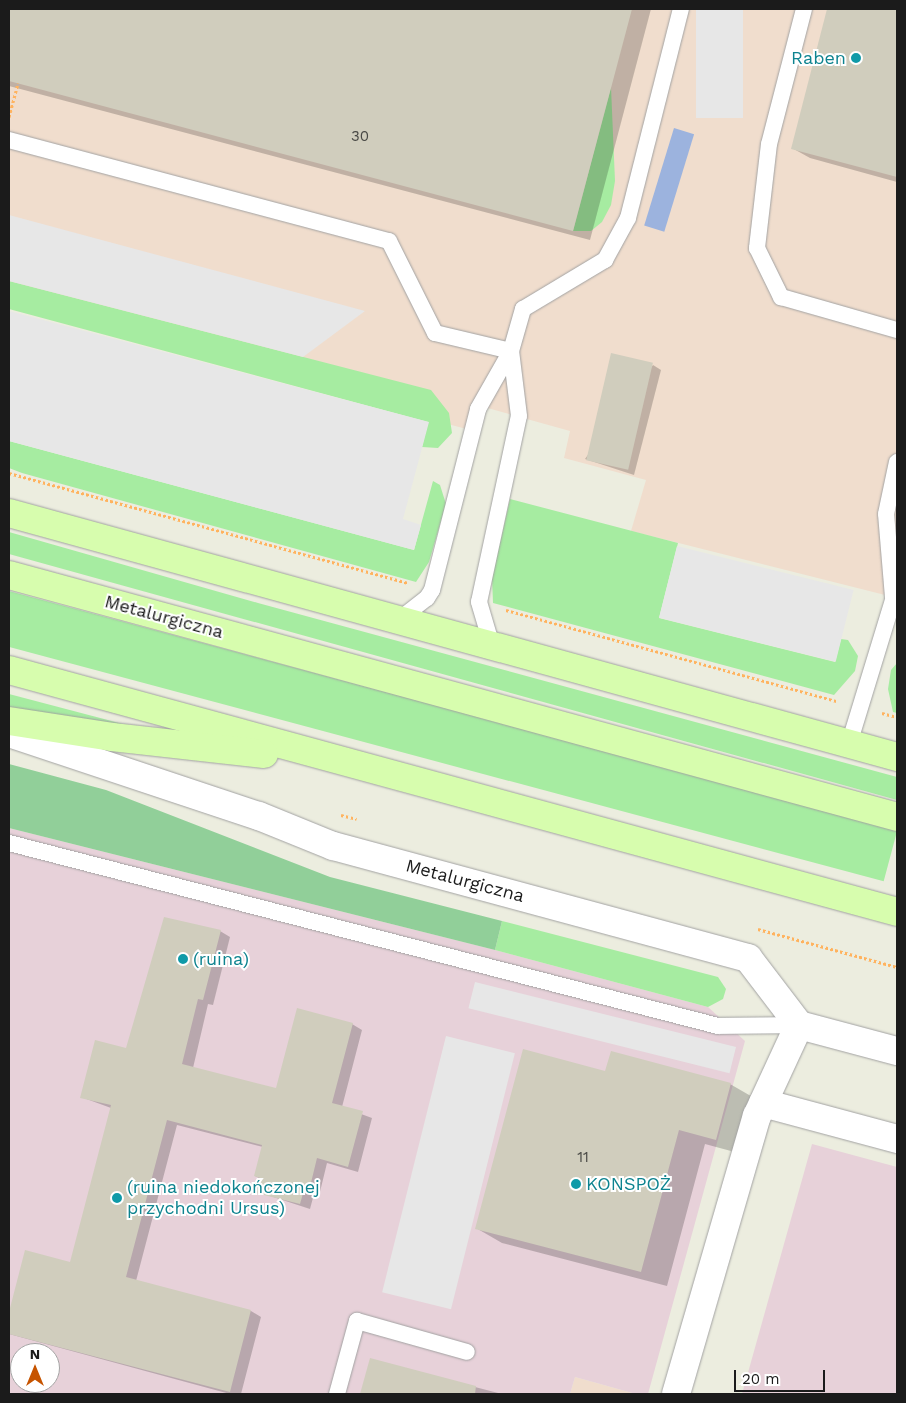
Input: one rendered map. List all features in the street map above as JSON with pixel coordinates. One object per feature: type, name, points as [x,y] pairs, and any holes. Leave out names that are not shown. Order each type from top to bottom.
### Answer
[{"type":"main road","points":[[9,513],[897,757]]},
{"type":"main road","name":"Metalurgiczna","points":[[9,575],[897,817]]},
{"type":"main road","points":[[9,670],[897,912]]},
{"type":"main road","points":[[9,721],[112,737],[350,763]]},
{"type":"street","name":"Metalurgiczna","points":[[9,733],[249,812],[333,846],[748,958],[799,1025]]},
{"type":"street","points":[[676,1394],[763,1103],[799,1025],[897,1051]]},
{"type":"street","points":[[763,1103],[897,1139]]},
{"type":"lane","points":[[400,619],[427,598],[432,590],[464,474],[478,409],[511,351],[523,309],[605,260],[628,218],[680,9]]},
{"type":"lane","points":[[804,9],[769,144],[756,248],[781,297],[897,330]]},
{"type":"lane","points":[[9,140],[389,241],[436,333],[511,351]]},
{"type":"lane","points":[[492,646],[479,602],[519,416],[511,351]]},
{"type":"lane","points":[[849,744],[895,592],[886,514],[897,462]]},
{"type":"lane","points":[[9,843],[718,1026],[799,1025]]},
{"type":"lane","points":[[337,1394],[357,1321],[467,1352]]},
{"type":"path","points":[[9,118],[18,83]]},
{"type":"path","points":[[9,473],[54,488]]},
{"type":"shaded area","points":[[9,9],[897,9],[897,598],[631,531],[646,480],[564,458],[570,431],[484,407],[478,432],[9,308]]},
{"type":"shaded area","points":[[696,9],[743,9],[743,118],[696,118]]},
{"type":"shaded area","points":[[9,215],[365,311],[303,357],[9,281]]},
{"type":"shaded area","points":[[9,311],[429,422],[403,519],[421,525],[414,550],[9,441]]},
{"type":"shaded area","points":[[677,546],[854,590],[836,662],[659,618]]},
{"type":"shaded area","points":[[9,828],[495,950],[708,1007],[745,1041],[648,1394],[636,1394],[575,1377],[570,1394],[9,1394]]},
{"type":"shaded area","points":[[475,982],[736,1047],[729,1073],[468,1008]]},
{"type":"shaded area","points":[[446,1036],[515,1053],[451,1309],[382,1292]]},
{"type":"shaded area","points":[[812,1144],[897,1167],[897,1394],[742,1394]]},
{"type":"shaded area","points":[[575,1377],[636,1394],[570,1394]]},
{"type":"green space","points":[[611,87],[615,181],[611,205],[602,222],[591,231],[573,231]]},
{"type":"green space","points":[[9,281],[431,390],[449,413],[452,433],[438,448],[422,447],[428,422],[9,309]]},
{"type":"green space","points":[[9,441],[414,550],[433,481],[440,485],[446,504],[429,562],[416,582],[22,473],[9,468]]},
{"type":"green space","points":[[510,499],[678,543],[659,618],[835,662],[841,639],[848,640],[858,656],[855,671],[834,695],[493,603],[492,578]]},
{"type":"green space","points":[[9,532],[258,603],[897,777],[897,800],[9,554]]},
{"type":"green space","points":[[9,591],[897,829],[884,881],[9,647]]},
{"type":"green space","points":[[897,663],[897,713],[893,712],[888,689],[891,670]]},
{"type":"green space","points":[[9,694],[142,729],[9,709]]},
{"type":"green space","points":[[9,764],[106,790],[330,877],[502,921],[495,950],[9,828]]},
{"type":"green space","points":[[502,921],[718,977],[726,989],[723,999],[708,1007],[495,950]]},
{"type":"water","points":[[674,128],[694,134],[664,232],[644,226]]},
{"type":"building","points":[[9,9],[632,9],[573,231],[9,81]]},
{"type":"building","name":"Raben","points":[[827,9],[897,9],[897,177],[791,149]]},
{"type":"building","points":[[611,353],[653,363],[628,470],[586,460]]},
{"type":"building","name":"(ruina niedokończonej przychodni Ursus)","points":[[164,917],[221,930],[203,1000],[198,999],[182,1064],[276,1088],[297,1008],[353,1023],[332,1103],[363,1111],[348,1167],[317,1158],[309,1191],[304,1190],[300,1204],[256,1193],[260,1178],[254,1176],[262,1145],[167,1120],[126,1277],[251,1310],[230,1392],[60,1347],[60,1343],[43,1343],[9,1334],[9,1312],[25,1250],[70,1262],[111,1105],[80,1098],[95,1040],[126,1048]]},
{"type":"building","name":"KONSPOŻ","points":[[523,1049],[605,1071],[611,1051],[731,1083],[716,1140],[679,1130],[641,1272],[475,1229]]},
{"type":"building","points":[[370,1358],[476,1386],[475,1394],[360,1394]]},
{"type":"place","name":"Raben","points":[[856,58]]},
{"type":"place","name":"(ruina)","points":[[183,959]]},
{"type":"place","name":"KONSPOŻ","points":[[576,1184]]},
{"type":"place","name":"(ruina niedokończonej przychodni Ursus)","points":[[117,1198]]}]
